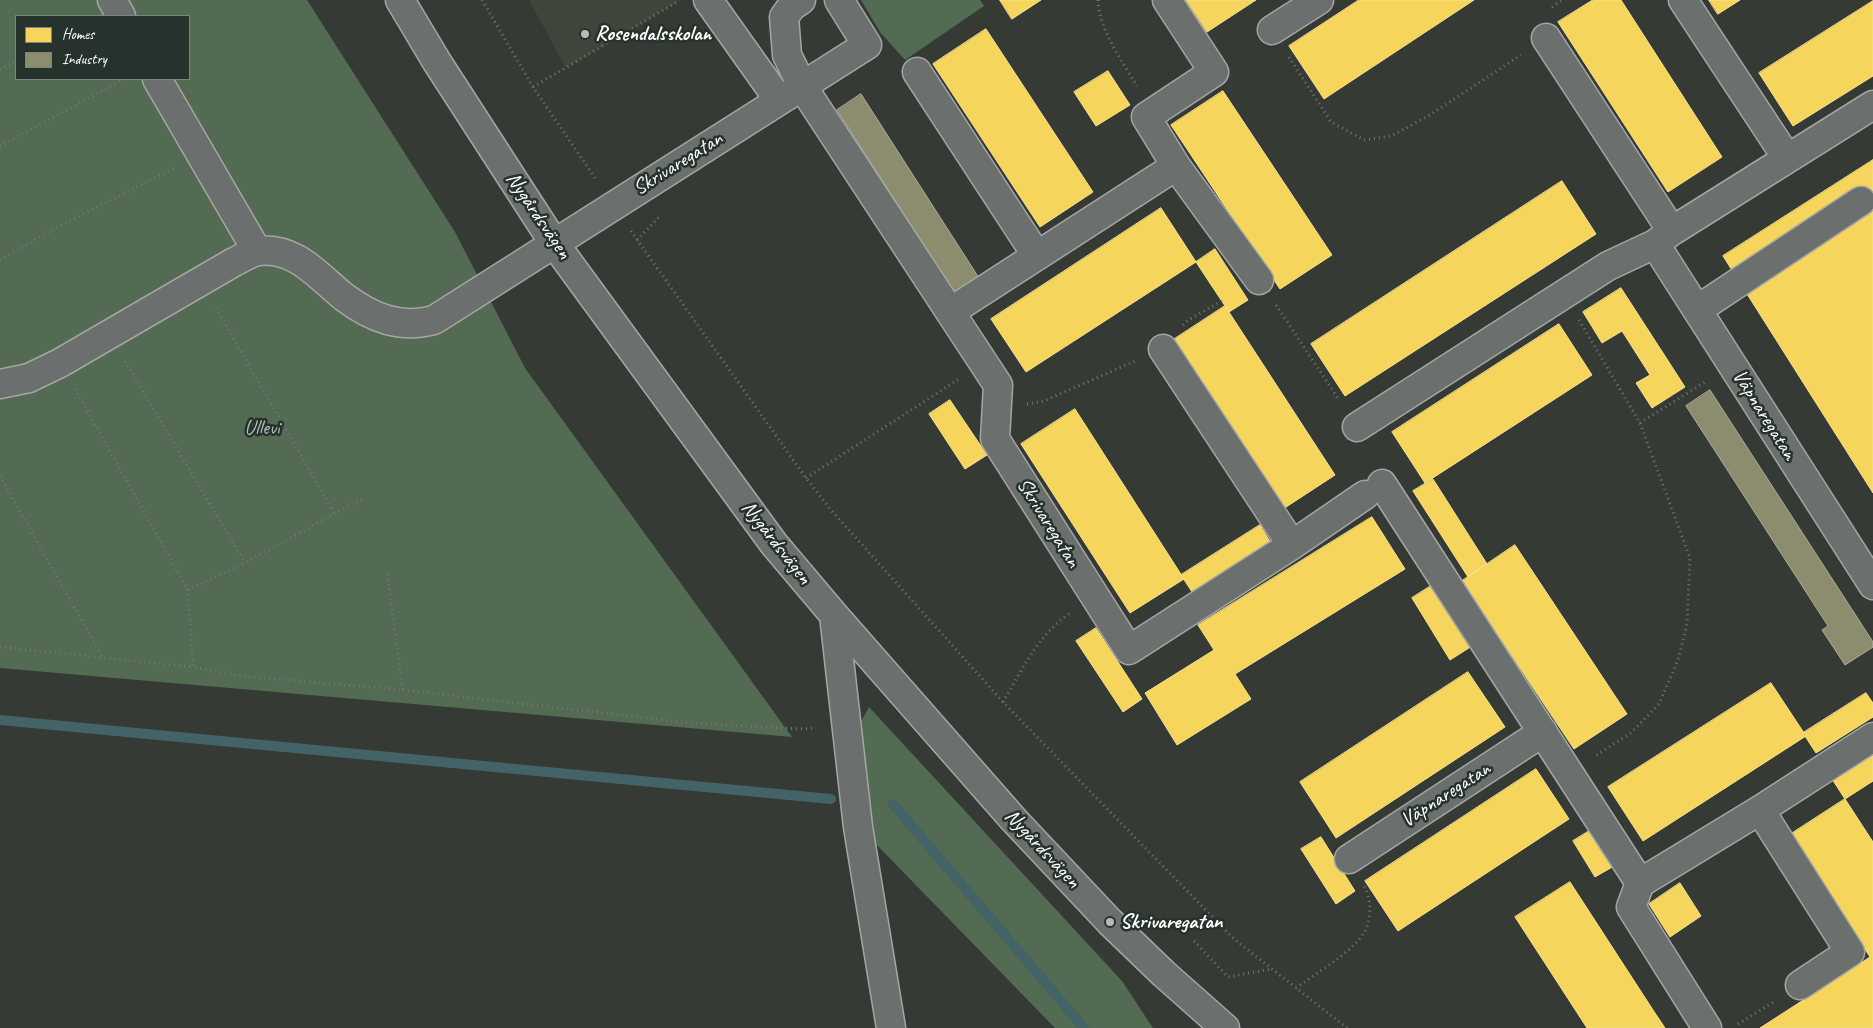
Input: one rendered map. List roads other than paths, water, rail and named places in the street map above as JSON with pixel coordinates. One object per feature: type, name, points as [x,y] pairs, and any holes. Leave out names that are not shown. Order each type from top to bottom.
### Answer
[{"type":"street","points":[[112,0],[120,15]]},
{"type":"street","name":"Nygårdsvägen","points":[[400,0],[437,62],[554,243],[774,544],[1007,812],[1075,885],[1164,974],[1225,1028]]},
{"type":"street","points":[[708,0],[779,100]]},
{"type":"street","points":[[801,0],[792,6],[784,17],[786,55],[802,86]]},
{"type":"street","name":"Skrivaregatan","points":[[257,251],[271,251],[294,257],[320,274],[344,297],[386,320],[418,325],[434,320],[867,45],[839,0]]},
{"type":"street","points":[[1167,0],[1214,72],[1146,117],[1176,166],[1259,280]]},
{"type":"street","points":[[1272,30],[1319,0]]},
{"type":"street","points":[[1683,0],[1787,158]]},
{"type":"street","name":"Väpnaregatan","points":[[1546,38],[1664,238],[1697,310],[1873,586]]},
{"type":"street","points":[[917,72],[1037,256]]},
{"type":"street","points":[[0,384],[29,378],[60,363],[201,281],[257,251],[158,80]]},
{"type":"street","name":"Skrivaregatan","points":[[802,86],[998,386],[995,440],[1128,650],[1374,490],[1543,732]]},
{"type":"street","points":[[1357,427],[1608,266],[1664,238],[1873,105]]},
{"type":"street","points":[[950,312],[1176,166]]},
{"type":"street","points":[[1697,310],[1861,201]]},
{"type":"street","points":[[1163,349],[1292,545]]},
{"type":"street","points":[[834,615],[858,827],[891,1028]]},
{"type":"street","points":[[1543,732],[1640,883]]},
{"type":"street","name":"Väpnaregatan","points":[[1349,859],[1543,732]]},
{"type":"street","points":[[1707,1028],[1631,907],[1640,883],[1760,810],[1873,737]]},
{"type":"street","points":[[1760,810],[1850,952],[1800,985]]},
{"type":"waterway","points":[[0,720],[831,799]]},
{"type":"waterway","points":[[893,804],[1084,1028]]},
{"type":"place","name":"Rosendalsskolan","points":[[585,34]]},
{"type":"place","name":"Skrivaregatan","points":[[1110,922]]},
{"type":"park label","name":"Ullevi","points":[[262,428]]}]
